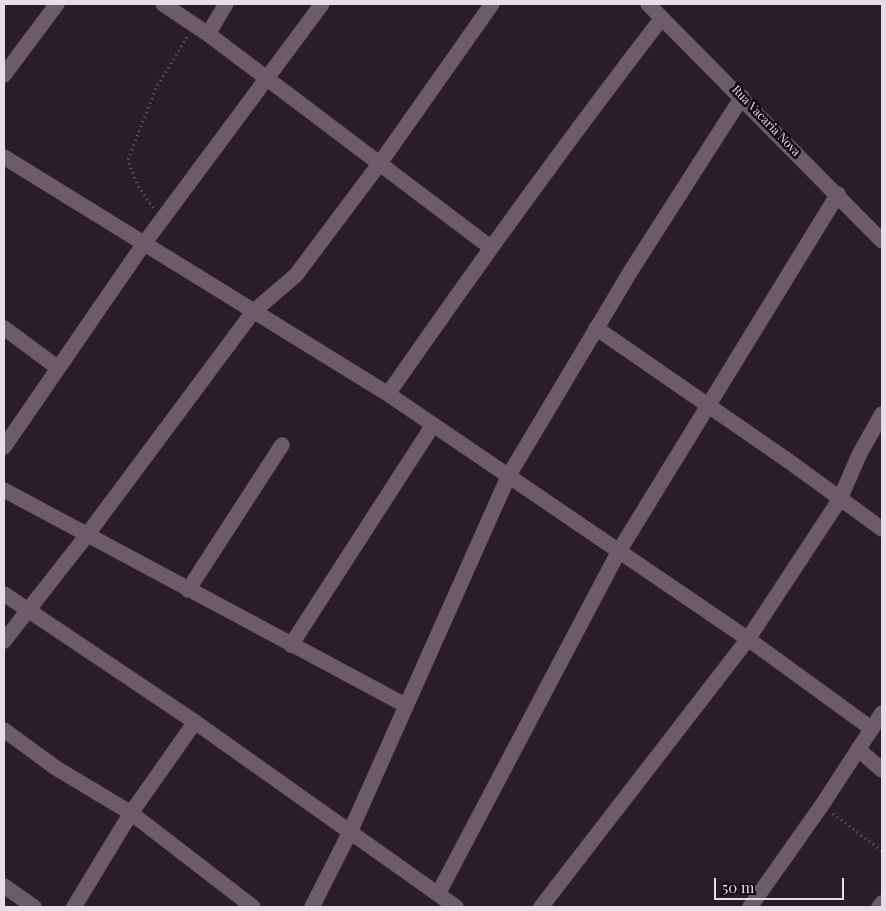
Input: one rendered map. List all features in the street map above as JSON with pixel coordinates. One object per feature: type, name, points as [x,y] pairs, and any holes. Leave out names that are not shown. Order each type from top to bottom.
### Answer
[{"type":"street","points":[[4,76],[56,4]]},
{"type":"street","points":[[163,4],[208,34],[490,247]]},
{"type":"street","points":[[208,34],[226,4]]},
{"type":"street","points":[[4,447],[161,221],[322,4]]},
{"type":"street","points":[[4,641],[253,312],[296,275],[380,163],[492,4]]},
{"type":"street","name":"Rua Vacaria Nova","points":[[648,4],[838,194],[882,241]]},
{"type":"street","points":[[388,394],[490,247],[662,18]]},
{"type":"street","points":[[312,907],[350,832],[405,705],[509,476],[596,328],[742,97]]},
{"type":"street","points":[[4,157],[388,394],[748,639],[872,728]]},
{"type":"street","points":[[438,894],[619,551],[838,194]]},
{"type":"street","points":[[4,328],[58,368]]},
{"type":"street","points":[[596,328],[709,405],[882,529]]},
{"type":"street","points":[[541,907],[748,639],[840,499],[859,455],[882,414]]},
{"type":"street","points":[[291,645],[433,425]]},
{"type":"street","points":[[188,590],[282,445]]},
{"type":"street","points":[[4,490],[405,705]]},
{"type":"street","points":[[4,594],[195,722],[456,907]]},
{"type":"street","points":[[750,907],[822,805],[882,713]]},
{"type":"street","points":[[74,907],[131,813],[195,722]]},
{"type":"street","points":[[4,730],[56,768],[131,813],[253,907]]},
{"type":"street","points":[[858,749],[882,770]]},
{"type":"street","points":[[4,886],[34,907]]},
{"type":"street","points":[[879,907],[882,903]]},
{"type":"path","points":[[161,221],[137,184],[128,160],[156,88],[194,25]]},
{"type":"path","points":[[822,805],[882,851]]}]
